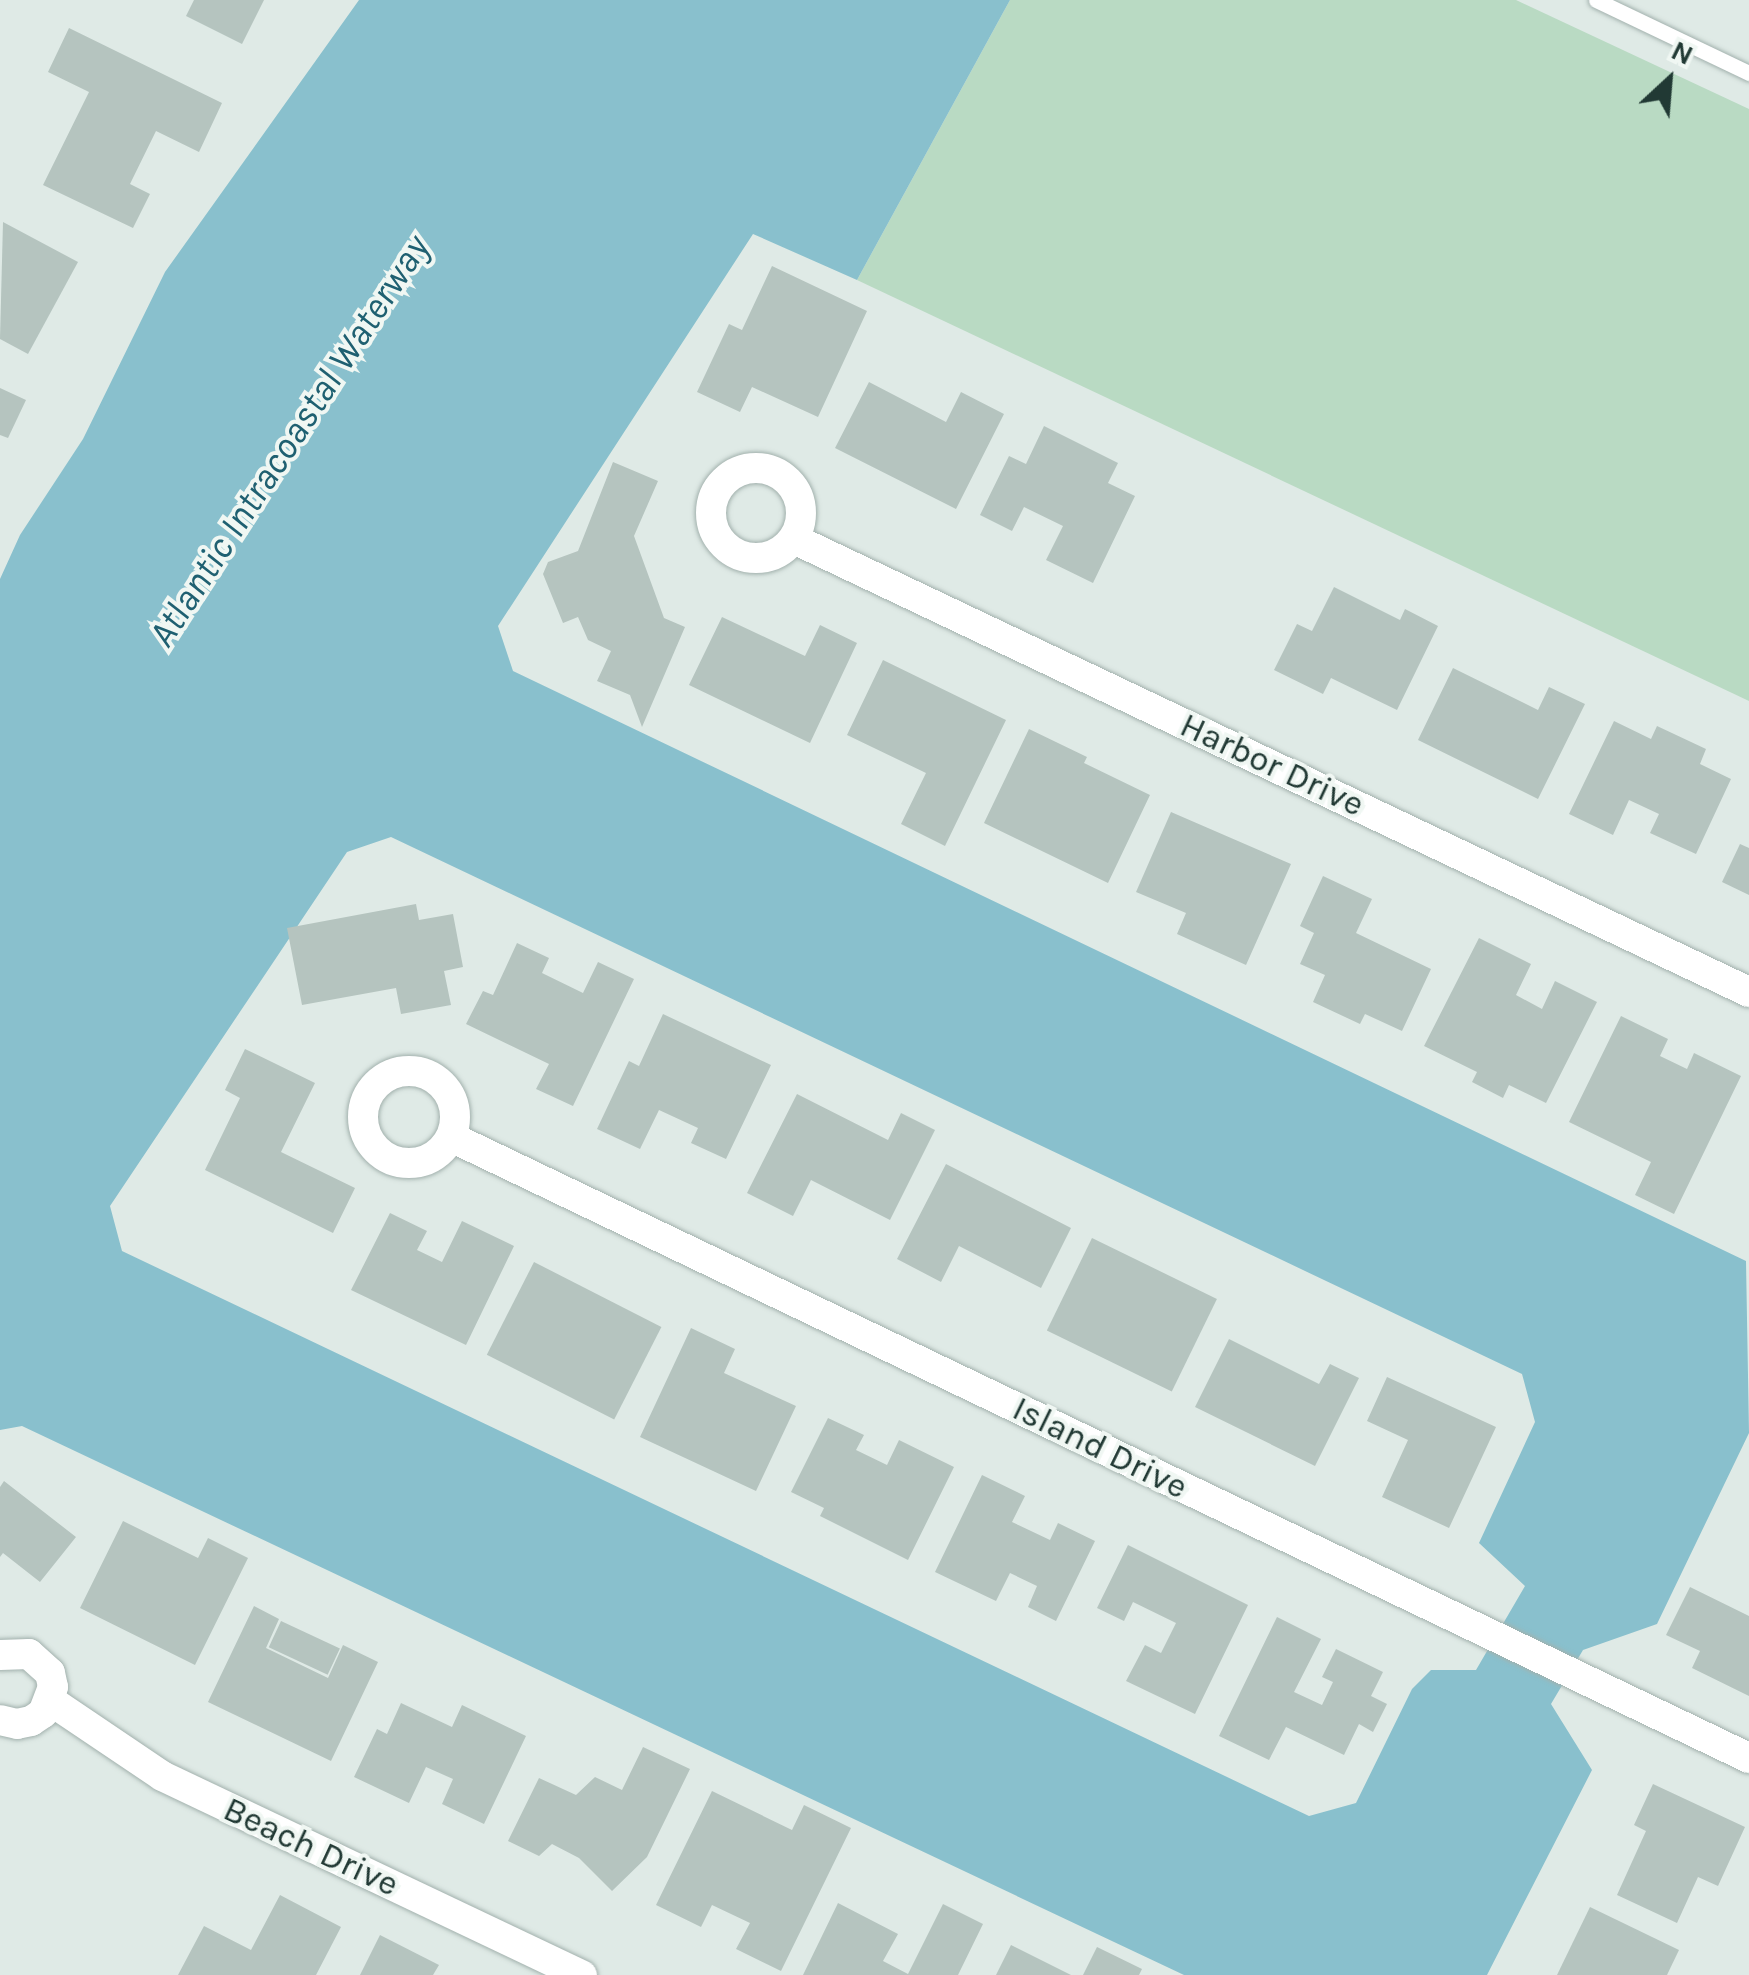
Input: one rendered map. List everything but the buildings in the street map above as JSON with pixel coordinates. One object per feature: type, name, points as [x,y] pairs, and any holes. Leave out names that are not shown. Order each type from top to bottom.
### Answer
[{"type":"street","name":"Harbor Drive","points":[[794,538],[1749,992]]},
{"type":"street","name":"Island Drive","points":[[451,1137],[1749,1758]]},
{"type":"street","points":[[0,1655],[16,1651],[42,1662],[53,1687],[50,1701],[31,1721],[17,1724],[0,1720]]},
{"type":"street","name":"Beach Drive","points":[[50,1701],[162,1776],[582,1975]]},
{"type":"lane","points":[[1596,0],[1747,67]]},
{"type":"green space","points":[[1010,0],[1516,0],[1749,109],[1749,701],[857,280]]},
{"type":"water","name":"Atlantic Intracoastal Waterway","points":[[359,0],[1010,0],[857,280],[753,234],[498,626],[513,671],[1746,1261],[1749,1433],[1657,1624],[1583,1650],[1551,1704],[1592,1770],[1487,1975],[1184,1975],[22,1426],[0,1430],[0,579],[20,535],[83,439],[165,272]],"holes":[[[391,837],[1522,1374],[1535,1422],[1479,1543],[1525,1586],[1476,1670],[1431,1670],[1412,1689],[1356,1803],[1309,1816],[122,1251],[110,1206],[347,852]]]}]
